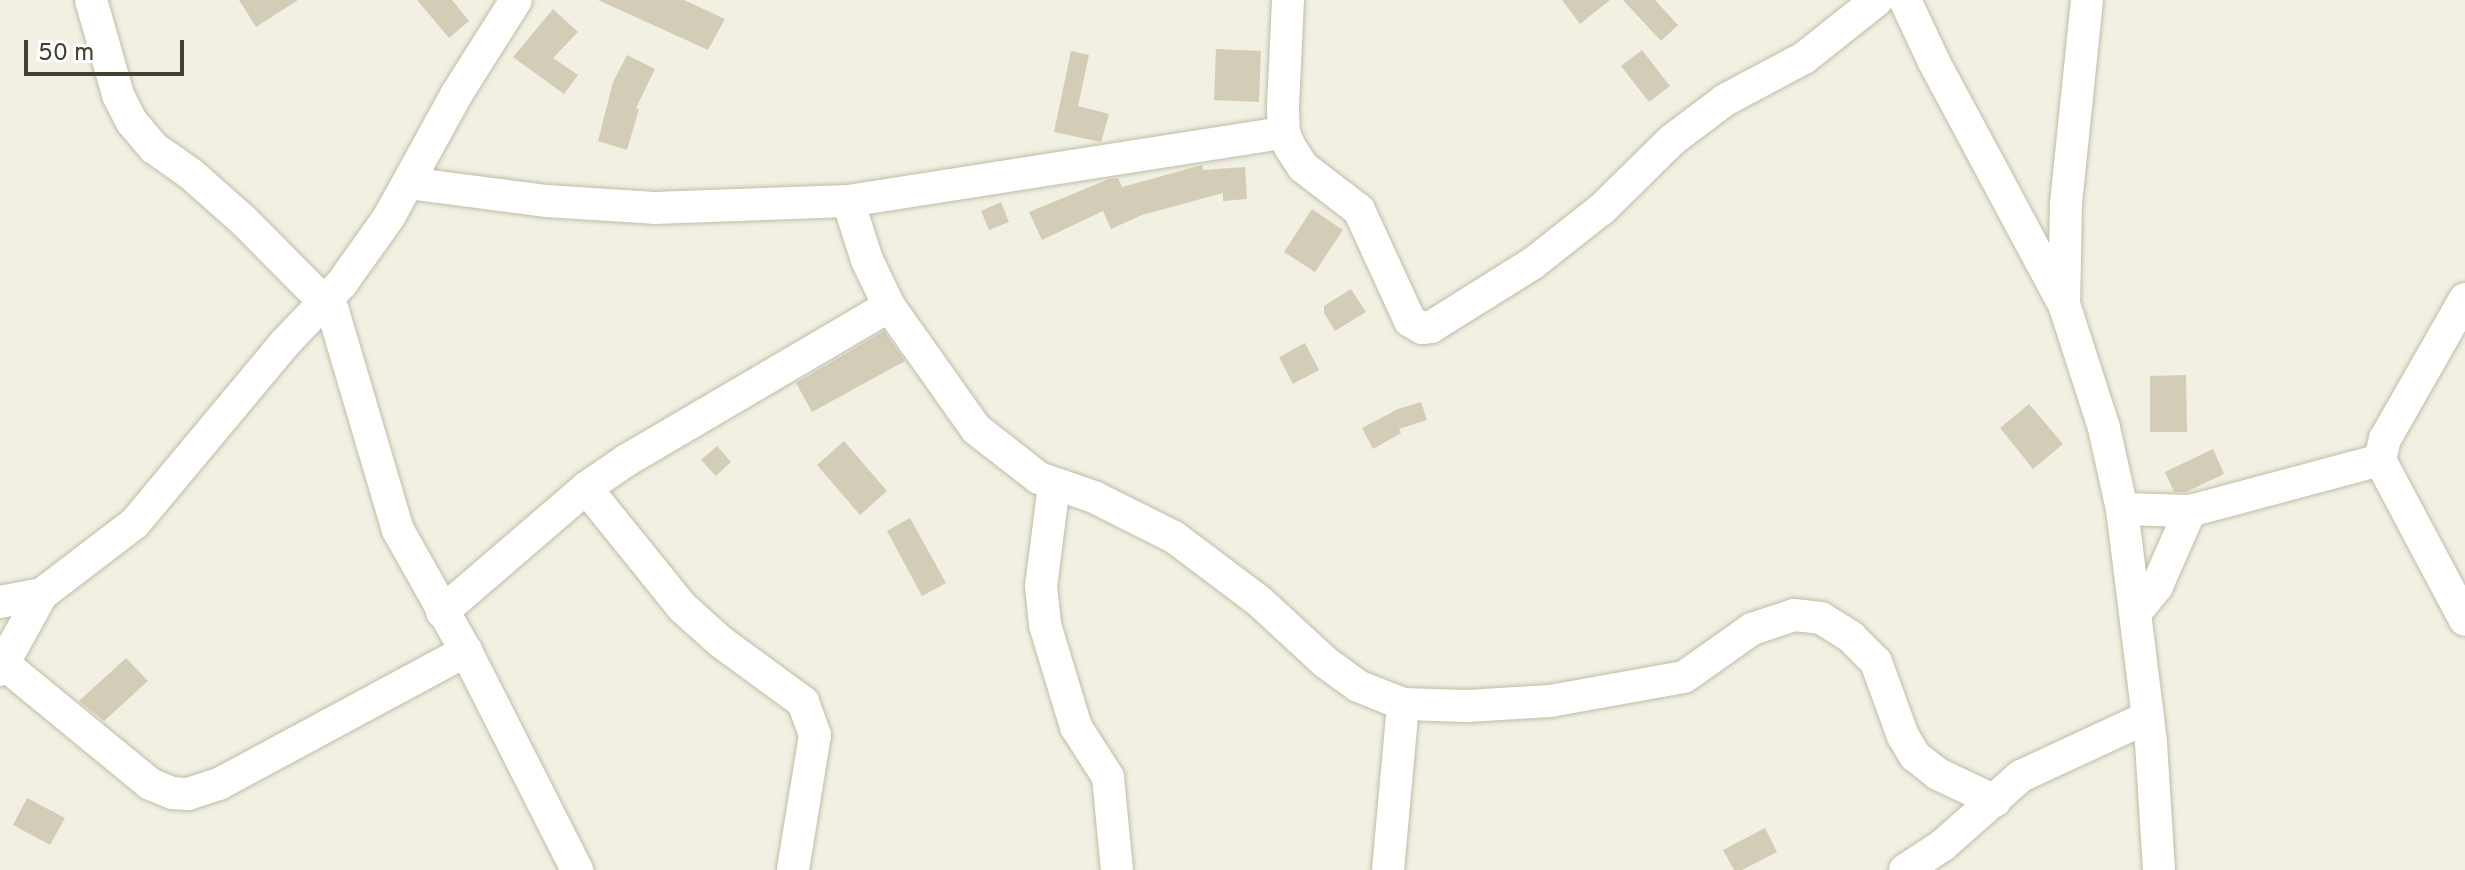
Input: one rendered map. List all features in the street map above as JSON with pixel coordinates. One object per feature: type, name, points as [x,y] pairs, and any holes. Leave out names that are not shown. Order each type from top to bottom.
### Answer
[{"type":"street","points":[[91,0],[118,95],[132,122],[154,148],[191,174],[245,222],[333,311],[398,530],[466,651],[577,870]]},
{"type":"street","points":[[466,651],[219,784],[188,794],[172,793],[150,784],[4,650],[42,594],[135,523],[324,301],[389,217],[456,95],[516,0]]},
{"type":"street","points":[[1288,0],[1284,133],[1303,167],[1359,210],[1410,321],[1416,327],[1431,327],[1532,264],[1603,208],[1672,140],[1725,100],[1804,58],[1877,0]]},
{"type":"street","points":[[1905,0],[1934,62],[2064,304],[2104,428],[2122,509],[2137,611],[2151,743],[2159,870]]},
{"type":"street","points":[[2064,304],[2066,204],[2087,0]]},
{"type":"street","points":[[408,183],[547,201],[654,208],[848,201],[1284,133]]},
{"type":"street","points":[[848,201],[867,260],[889,306],[976,429],[1039,478],[1094,497],[1174,537],[1259,601],[1325,662],[1358,686],[1403,704],[1467,706],[1550,701],[1684,677],[1752,629],[1794,615],[1821,618],[1851,637],[1876,662],[1903,736],[1915,756],[1938,774],[1995,801]]},
{"type":"street","points":[[2465,299],[2385,439],[2380,460],[2465,620]]},
{"type":"street","points":[[442,612],[586,488],[734,394],[889,306]]},
{"type":"street","points":[[2122,509],[2190,511],[2380,460]]},
{"type":"street","points":[[1054,485],[1041,586],[1045,625],[1076,727],[1108,777],[1117,870]]},
{"type":"street","points":[[586,488],[682,607],[721,642],[803,702],[815,735],[793,870]]},
{"type":"street","points":[[2137,611],[2157,586],[2190,511]]},
{"type":"street","points":[[0,602],[42,594]]},
{"type":"street","points":[[1388,870],[1403,704]]},
{"type":"street","points":[[1905,870],[1943,845],[2021,776],[2146,718]]},
{"type":"building","points":[[239,0],[298,0],[256,27]]},
{"type":"building","points":[[417,0],[452,0],[469,21],[449,38]]},
{"type":"building","points":[[598,0],[684,0],[725,19],[708,50]]},
{"type":"building","points":[[1562,0],[1610,0],[1580,24]]},
{"type":"building","points":[[1623,0],[1655,0],[1678,25],[1661,41]]},
{"type":"building","points":[[553,9],[578,32],[553,58],[578,75],[564,94],[513,57]]},
{"type":"building","points":[[1216,49],[1261,51],[1259,102],[1214,100]]},
{"type":"building","points":[[1642,50],[1670,86],[1649,102],[1621,66]]},
{"type":"building","points":[[1071,51],[1089,55],[1078,106],[1109,114],[1101,142],[1054,132]]},
{"type":"building","points":[[627,55],[655,69],[636,108],[639,109],[627,150],[598,141],[613,82]]},
{"type":"building","points":[[1202,165],[1203,170],[1245,167],[1247,199],[1223,201],[1223,193],[1142,215],[1111,229],[1103,211],[1042,240],[1029,212],[1109,179],[1118,178],[1122,187]]},
{"type":"building","points":[[1001,202],[1009,222],[989,230],[981,211]]},
{"type":"building","points":[[1312,209],[1343,230],[1315,272],[1284,252]]},
{"type":"building","points":[[1351,289],[1366,312],[1335,331],[1324,313],[1324,306]]},
{"type":"building","points":[[884,331],[905,361],[812,412],[796,383]]},
{"type":"building","points":[[1305,343],[1319,370],[1293,384],[1279,357]]},
{"type":"building","points":[[2186,375],[2187,432],[2150,432],[2150,376]]},
{"type":"building","points":[[1421,402],[1427,420],[1399,429],[1401,433],[1373,449],[1362,428],[1398,409]]},
{"type":"building","points":[[2029,404],[2063,444],[2033,469],[2000,428]]},
{"type":"building","points":[[844,441],[887,491],[860,515],[817,465]]},
{"type":"building","points":[[717,446],[731,462],[716,476],[701,460]]},
{"type":"building","points":[[2213,449],[2224,474],[2186,492],[2174,492],[2165,472]]},
{"type":"building","points":[[910,518],[946,583],[922,596],[887,531]]},
{"type":"building","points":[[126,658],[148,681],[104,721],[79,701]]},
{"type":"building","points":[[27,798],[65,818],[50,845],[13,825]]},
{"type":"building","points":[[1765,828],[1777,852],[1742,870],[1734,870],[1723,850]]}]
